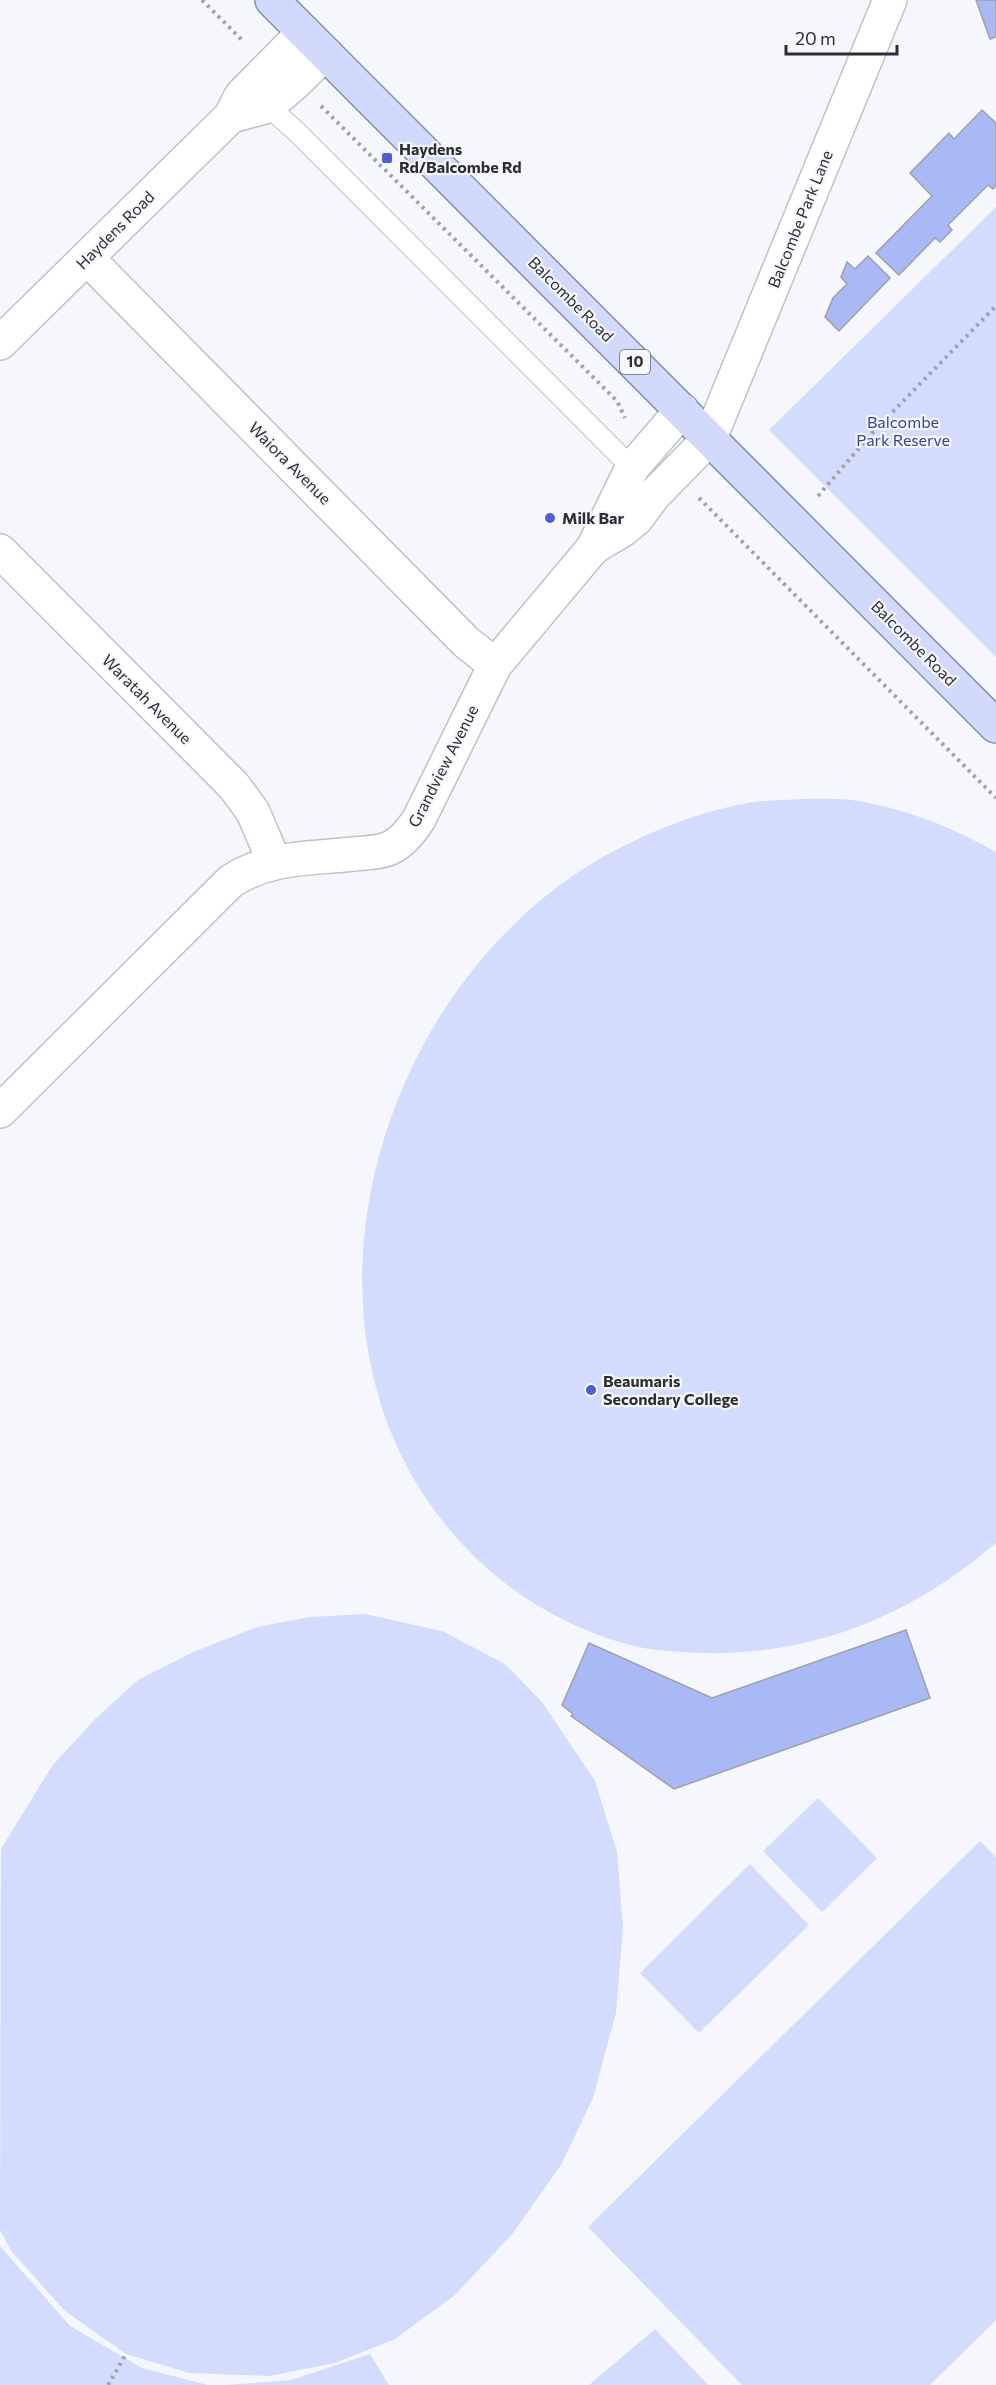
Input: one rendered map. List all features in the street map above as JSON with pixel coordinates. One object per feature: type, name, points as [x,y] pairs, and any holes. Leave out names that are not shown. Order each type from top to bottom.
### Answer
[{"type":"main road","name":"Balcombe Road","points":[[272,0],[996,726]]},
{"type":"street","name":"Balcombe Park Lane","points":[[710,438],[890,0]]},
{"type":"street","name":"Haydens Road","points":[[231,116],[268,106],[296,82],[314,43]]},
{"type":"street","name":"Haydens Road","points":[[0,344],[231,116],[242,96],[314,43]]},
{"type":"street","name":"Waiora Avenue","points":[[87,258],[466,642],[495,665]]},
{"type":"street","name":"Grandview Avenue","points":[[0,1111],[231,881],[250,869],[274,861],[374,852],[390,848],[408,835],[420,819],[495,665],[593,548],[632,468],[682,410]]},
{"type":"street","name":"Grandview Avenue","points":[[593,548],[624,530],[636,519],[654,495],[710,438]]},
{"type":"street","name":"Waratah Avenue","points":[[0,551],[234,786],[253,812],[274,861]]},
{"type":"lane","points":[[268,106],[299,134],[632,468]]},
{"type":"path","points":[[793,523],[873,432],[996,306]]},
{"type":"path","points":[[108,2385],[126,2354]]},
{"type":"green space","name":"Balcombe Park Reserve","points":[[996,207],[996,657],[769,430]]},
{"type":"green space","points":[[803,799],[851,800],[895,809],[946,827],[996,852],[996,1543],[964,1569],[896,1610],[860,1626],[822,1638],[783,1647],[743,1652],[693,1653],[639,1647],[605,1637],[557,1617],[492,1573],[455,1536],[401,1455],[371,1366],[362,1273],[374,1178],[403,1087],[449,1003],[509,929],[583,869],[641,837],[726,808],[754,802]]},
{"type":"green space","points":[[365,1614],[442,1631],[505,1664],[542,1702],[595,1781],[617,1852],[623,1926],[616,2013],[593,2098],[561,2165],[513,2233],[455,2295],[395,2339],[335,2363],[269,2376],[189,2373],[126,2354],[65,2311],[11,2251],[0,2230],[1,1849],[52,1766],[96,1718],[138,1680],[193,1652],[257,1627],[310,1617]]},
{"type":"green space","points":[[818,1798],[877,1858],[822,1912],[763,1851]]},
{"type":"green space","points":[[980,1841],[996,1857],[996,2320],[930,2385],[742,2385],[588,2227]]},
{"type":"green space","points":[[750,1864],[809,1925],[699,2033],[640,1973]]},
{"type":"green space","points":[[0,2246],[70,2326],[142,2368],[208,2385],[0,2385]]},
{"type":"green space","points":[[655,2329],[708,2385],[589,2385]]},
{"type":"green space","points":[[370,2354],[389,2385],[226,2385],[291,2380]]},
{"type":"building","points":[[976,0],[996,0],[996,37],[990,39]]},
{"type":"building","points":[[982,110],[996,123],[996,186],[993,189],[988,185],[948,225],[952,230],[940,242],[935,238],[899,275],[876,253],[932,196],[910,173],[949,133],[954,139]]},
{"type":"building","points":[[868,256],[890,278],[839,331],[825,317],[833,298],[847,284],[841,277],[847,262],[855,269]]},
{"type":"building","points":[[906,1630],[930,1698],[674,1789],[571,1716],[573,1714],[562,1705],[589,1643],[712,1698]]},
{"type":"place","name":"Haydens Rd/Balcombe Rd","points":[[387,158]]},
{"type":"place","name":"Milk Bar","points":[[550,518]]},
{"type":"place","name":"Beaumaris Secondary College","points":[[591,1390]]}]
